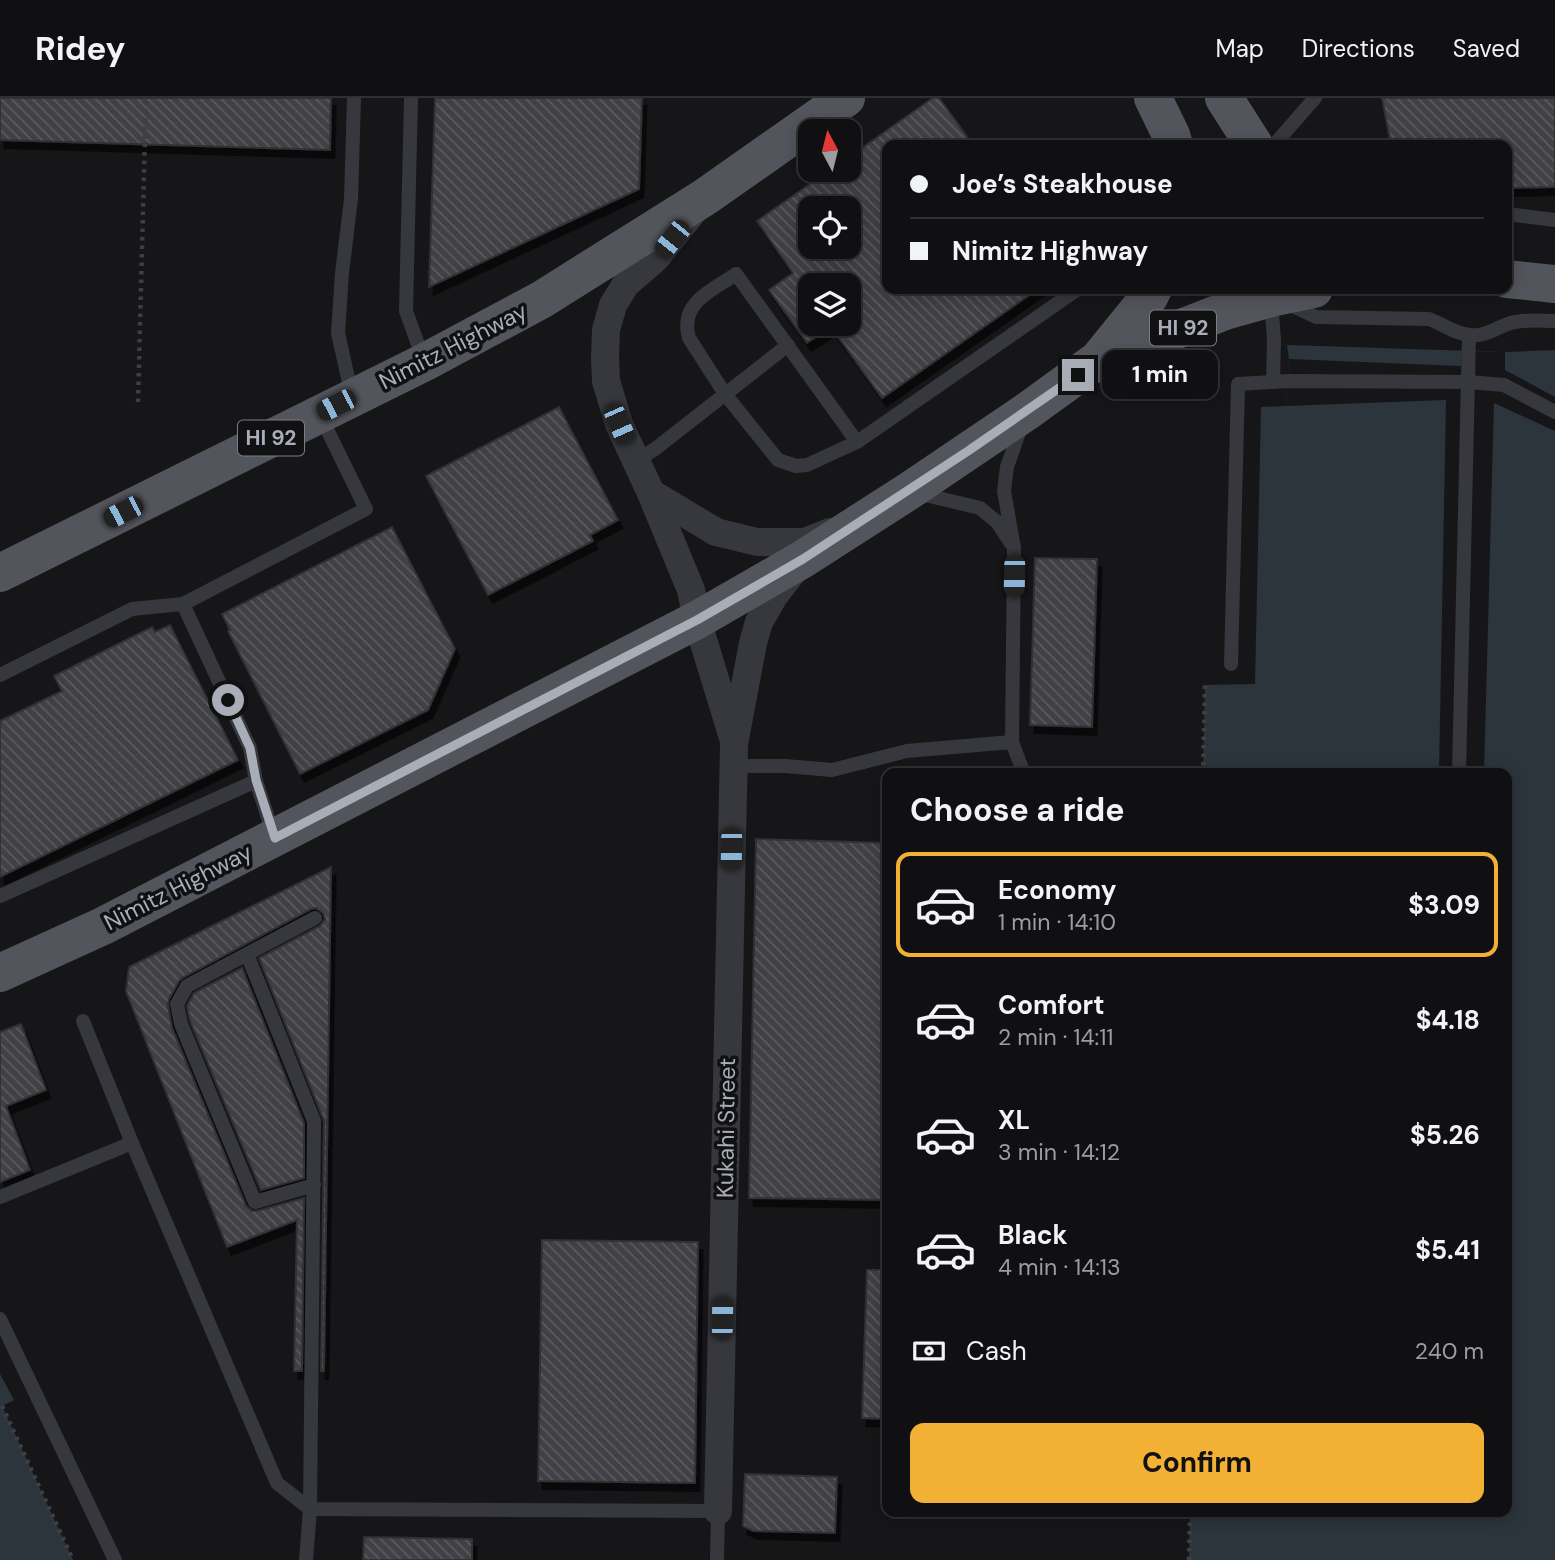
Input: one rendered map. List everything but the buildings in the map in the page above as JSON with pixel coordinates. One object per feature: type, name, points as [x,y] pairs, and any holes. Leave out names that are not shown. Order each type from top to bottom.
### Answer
[{"type":"main road","name":"Nimitz Highway","points":[[0,573],[425,362],[541,300],[705,197],[846,98]]},
{"type":"main road","points":[[1153,98],[1172,140]]},
{"type":"main road","points":[[1224,98],[1251,140]]},
{"type":"main road","points":[[1095,362],[1150,294]]},
{"type":"main road","name":"Nimitz Highway","points":[[0,973],[103,926],[697,620],[803,559],[909,491],[1095,362],[1225,312],[1291,294]]},
{"type":"street","name":"Kukahi Street","points":[[705,197],[655,259],[626,284],[613,305],[606,330],[606,381],[619,424],[691,590],[734,755]]},
{"type":"street","points":[[651,493],[716,532],[757,542],[805,542],[862,520]]},
{"type":"street","name":"Kukahi Street","points":[[718,1511],[734,755],[753,643],[760,622],[774,596],[803,559]]},
{"type":"lane","points":[[0,676],[132,609],[183,604],[366,509],[336,405],[342,273],[351,199],[354,98]]},
{"type":"lane","points":[[411,98],[406,311],[425,362]]},
{"type":"lane","points":[[1278,140],[1310,100]]},
{"type":"lane","points":[[1512,215],[1555,220]]},
{"type":"lane","points":[[857,442],[736,274],[695,302],[687,318],[689,338],[725,394],[778,460],[796,466],[807,465],[857,442],[1071,294]]},
{"type":"lane","points":[[1273,382],[1272,298],[1316,317],[1429,319],[1458,333],[1469,335],[1487,334],[1520,321],[1555,321]]},
{"type":"lane","points":[[1459,768],[1469,335]]},
{"type":"lane","points":[[636,461],[788,345]]},
{"type":"lane","points":[[1231,664],[1238,384],[1468,382],[1504,385],[1555,412]]},
{"type":"lane","points":[[1022,768],[1012,742],[1014,548],[1004,491],[1007,467],[1026,412]]},
{"type":"lane","points":[[909,491],[980,508],[998,522],[1014,548]]},
{"type":"lane","points":[[183,604],[250,748],[256,780],[275,838]]},
{"type":"lane","points":[[734,755],[785,766],[832,769],[907,751],[1012,742]]},
{"type":"lane","points":[[0,897],[256,780]]},
{"type":"lane","points":[[314,1185],[255,1202],[181,1024],[177,1004],[187,986],[315,918]]},
{"type":"lane","points":[[247,954],[314,1121],[310,1509],[306,1560]]},
{"type":"lane","points":[[83,1021],[277,1483],[310,1509],[718,1511],[717,1560]]},
{"type":"lane","points":[[0,1197],[132,1143]]},
{"type":"lane","points":[[0,1319],[116,1560]]},
{"type":"path","points":[[138,402],[146,98]]},
{"type":"path","points":[[1203,768],[1205,685]]},
{"type":"path","points":[[2,1406],[73,1560]]},
{"type":"path","points":[[1189,1560],[1190,1517]]},
{"type":"shaded area","points":[[1287,345],[1505,352],[1555,350],[1555,1560],[1189,1560],[1190,1517],[1512,1517],[1512,768],[1203,768],[1205,685],[1255,684],[1261,407],[1286,406],[1289,359]]},
{"type":"shaded area","points":[[0,1374],[14,1400],[2,1406],[73,1560],[0,1560]]},
{"type":"pier","points":[[1462,351],[1505,352],[1505,370],[1555,397],[1555,431],[1494,403],[1484,768],[1439,768],[1446,400],[1286,406],[1289,359],[1461,366]]},
{"type":"route","points":[[228,700],[250,748],[256,780],[275,838],[697,620],[803,559],[909,491],[1078,375]]}]
